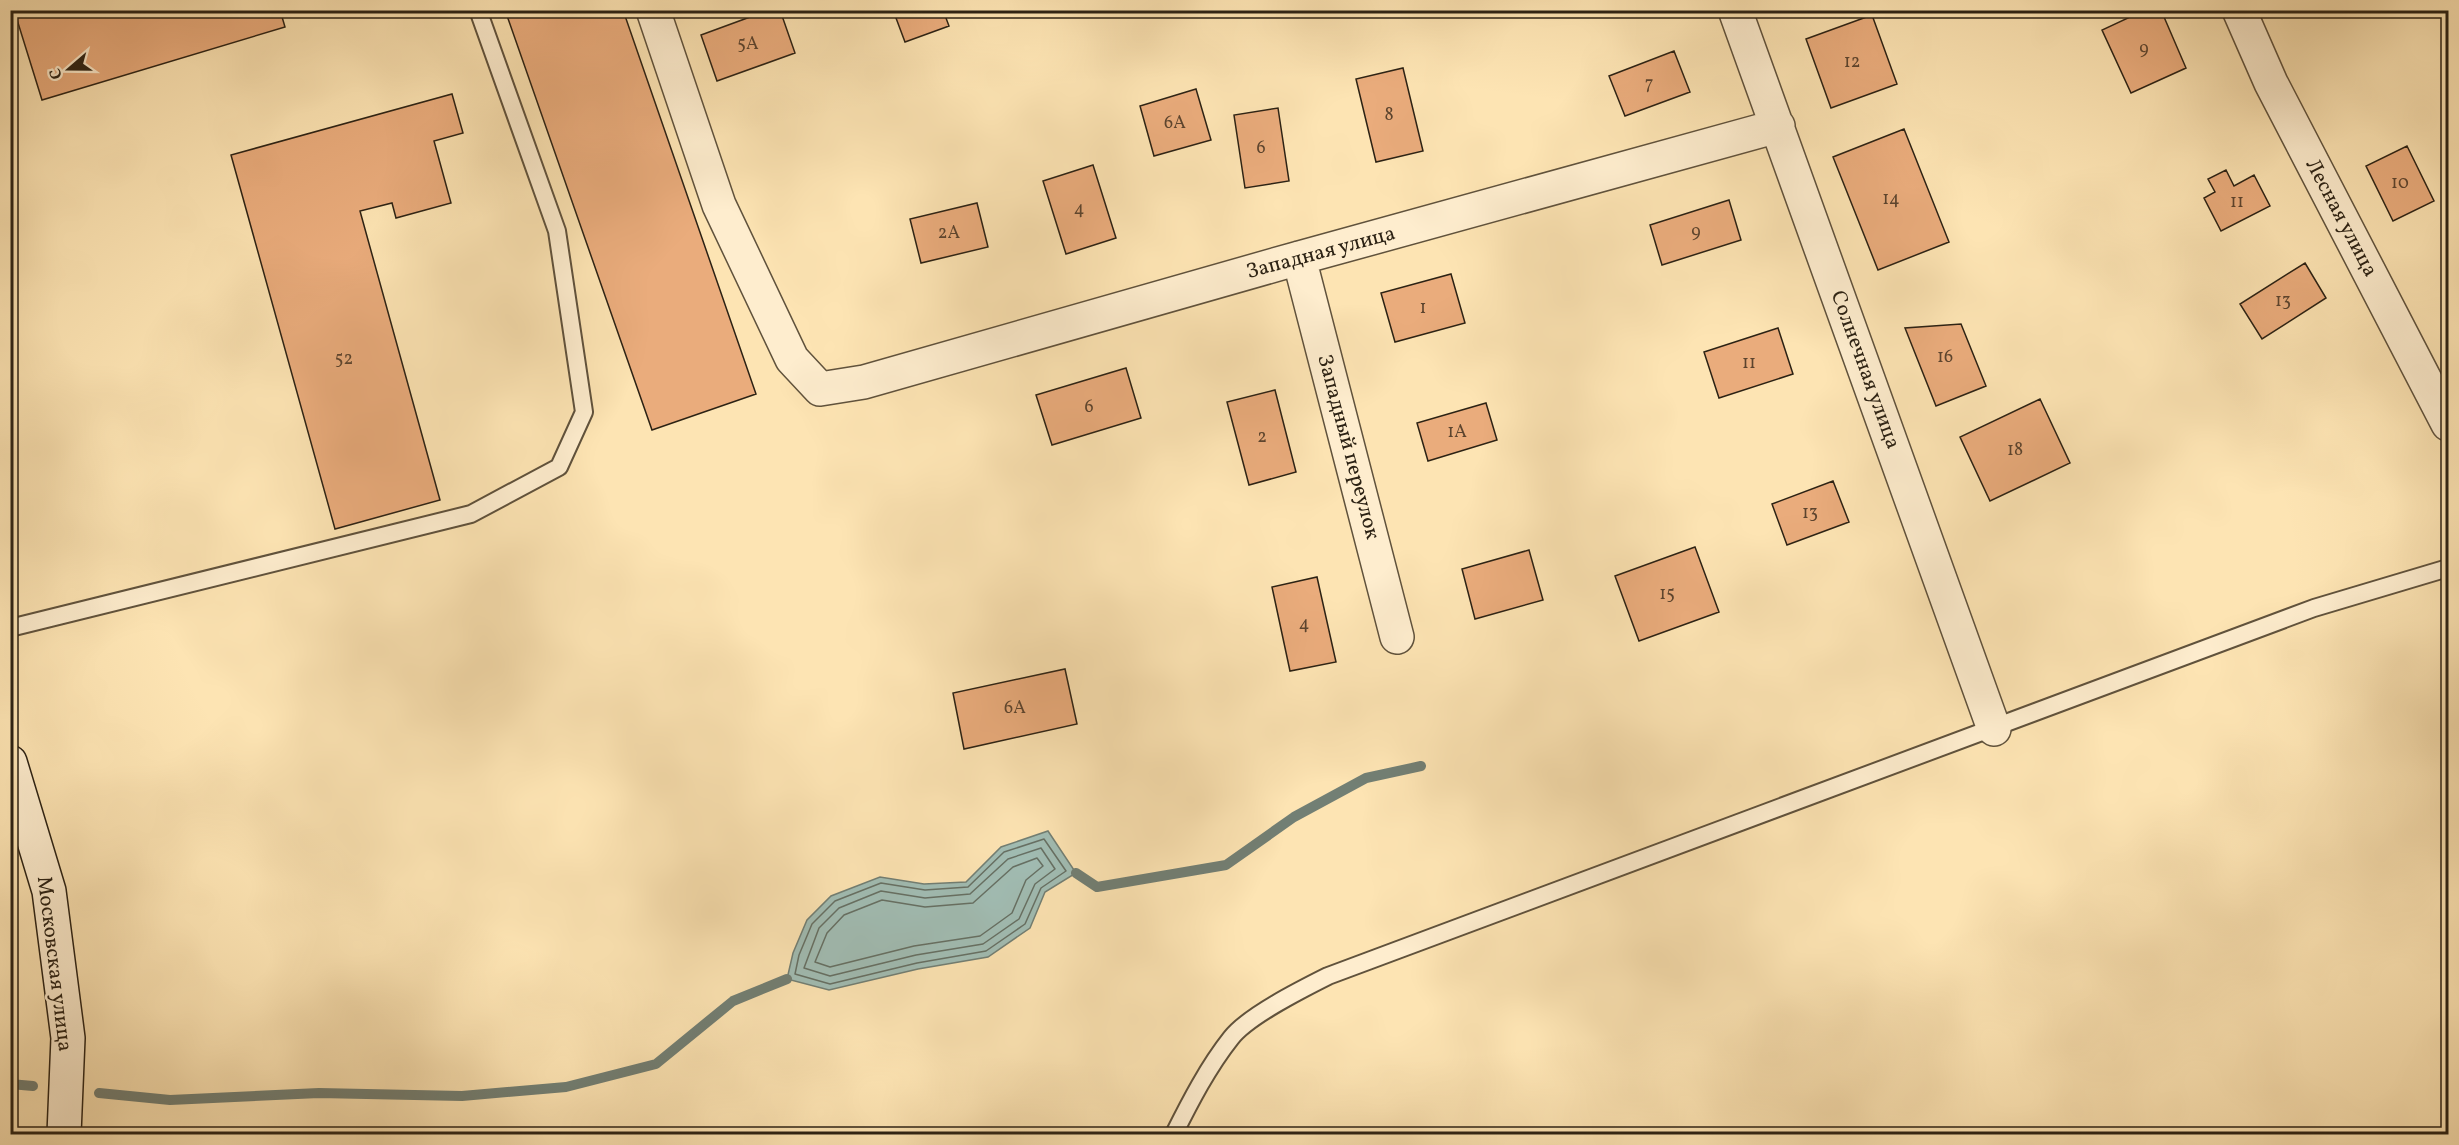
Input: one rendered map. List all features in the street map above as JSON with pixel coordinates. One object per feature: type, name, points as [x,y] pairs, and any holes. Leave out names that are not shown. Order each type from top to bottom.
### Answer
[{"type":"street","name":"Западная улица","points":[[653,10],[719,205],[792,359],[820,389],[864,382],[1299,258],[1779,126]]},
{"type":"street","name":"Солнечная улица","points":[[1735,10],[1779,126],[1994,729]]},
{"type":"street","name":"Лесная улица","points":[[2239,10],[2271,83],[2448,424]]},
{"type":"street","name":"Западный переулок","points":[[1299,258],[1397,637]]},
{"type":"street","name":"Московская улица","points":[[10,762],[49,891],[68,1038],[64,1134]]},
{"type":"lane","points":[[10,628],[471,514],[559,467],[585,412],[557,231],[478,10]]},
{"type":"lane","points":[[1174,1134],[1190,1103],[1232,1036],[1284,998],[1328,975],[2314,608],[2448,568]]},
{"type":"water","points":[[1048,831],[1076,873],[1045,892],[1030,928],[988,957],[918,969],[829,990],[787,979],[793,953],[807,920],[831,896],[880,877],[924,884],[966,882],[1001,847]]},
{"type":"building","points":[[14,10],[280,10],[285,27],[42,100]]},
{"type":"building","points":[[505,10],[623,10],[756,394],[652,430]]},
{"type":"building","points":[[769,10],[780,10],[795,53],[717,81],[701,35]]},
{"type":"building","points":[[893,10],[943,10],[949,26],[905,42]]},
{"type":"building","points":[[2145,10],[2161,10],[2186,68],[2131,93],[2102,30]]},
{"type":"building","points":[[1872,15],[1897,84],[1831,108],[1806,39]]},
{"type":"building","points":[[1674,51],[1690,92],[1625,116],[1609,76]]},
{"type":"building","points":[[1403,68],[1423,151],[1376,162],[1356,79]]},
{"type":"building","points":[[1196,89],[1211,140],[1154,156],[1140,106]]},
{"type":"building","points":[[452,94],[463,133],[434,141],[451,203],[396,218],[392,203],[360,211],[440,500],[335,529],[231,155]]},
{"type":"building","points":[[1278,108],[1289,181],[1245,188],[1234,115]]},
{"type":"building","points":[[1904,129],[1949,242],[1878,270],[1833,157]]},
{"type":"building","points":[[2407,146],[2434,201],[2393,221],[2366,166]]},
{"type":"building","points":[[1093,165],[1116,238],[1066,254],[1043,181]]},
{"type":"building","points":[[2226,170],[2234,186],[2254,175],[2270,206],[2221,231],[2204,198],[2215,192],[2208,179]]},
{"type":"building","points":[[1729,200],[1741,240],[1662,265],[1650,225]]},
{"type":"building","points":[[977,203],[988,247],[921,263],[910,219]]},
{"type":"building","points":[[2305,263],[2326,298],[2262,339],[2240,304]]},
{"type":"building","points":[[1451,274],[1465,323],[1395,342],[1381,293]]},
{"type":"building","points":[[1961,324],[1986,386],[1936,406],[1905,328]]},
{"type":"building","points":[[1778,328],[1793,374],[1719,398],[1704,352]]},
{"type":"building","points":[[1126,368],[1141,418],[1052,445],[1036,395]]},
{"type":"building","points":[[1275,390],[1296,472],[1249,485],[1227,402]]},
{"type":"building","points":[[2040,399],[2070,463],[1990,501],[1960,437]]},
{"type":"building","points":[[1486,403],[1497,440],[1428,461],[1417,423]]},
{"type":"building","points":[[1833,481],[1849,522],[1787,545],[1772,504]]},
{"type":"building","points":[[1695,547],[1719,612],[1639,641],[1615,576]]},
{"type":"building","points":[[1529,550],[1543,600],[1475,619],[1462,569]]},
{"type":"building","points":[[1317,577],[1336,662],[1290,671],[1272,587]]},
{"type":"building","points":[[1065,669],[1077,724],[964,749],[953,693]]},
{"type":"waterway","points":[[1076,873],[1097,887],[1226,865],[1294,817],[1366,778],[1421,766]]},
{"type":"waterway","points":[[99,1093],[170,1100],[319,1093],[462,1096],[566,1087],[656,1064],[733,1001],[787,979]]},
{"type":"waterway","points":[[10,1084],[33,1086]]}]
